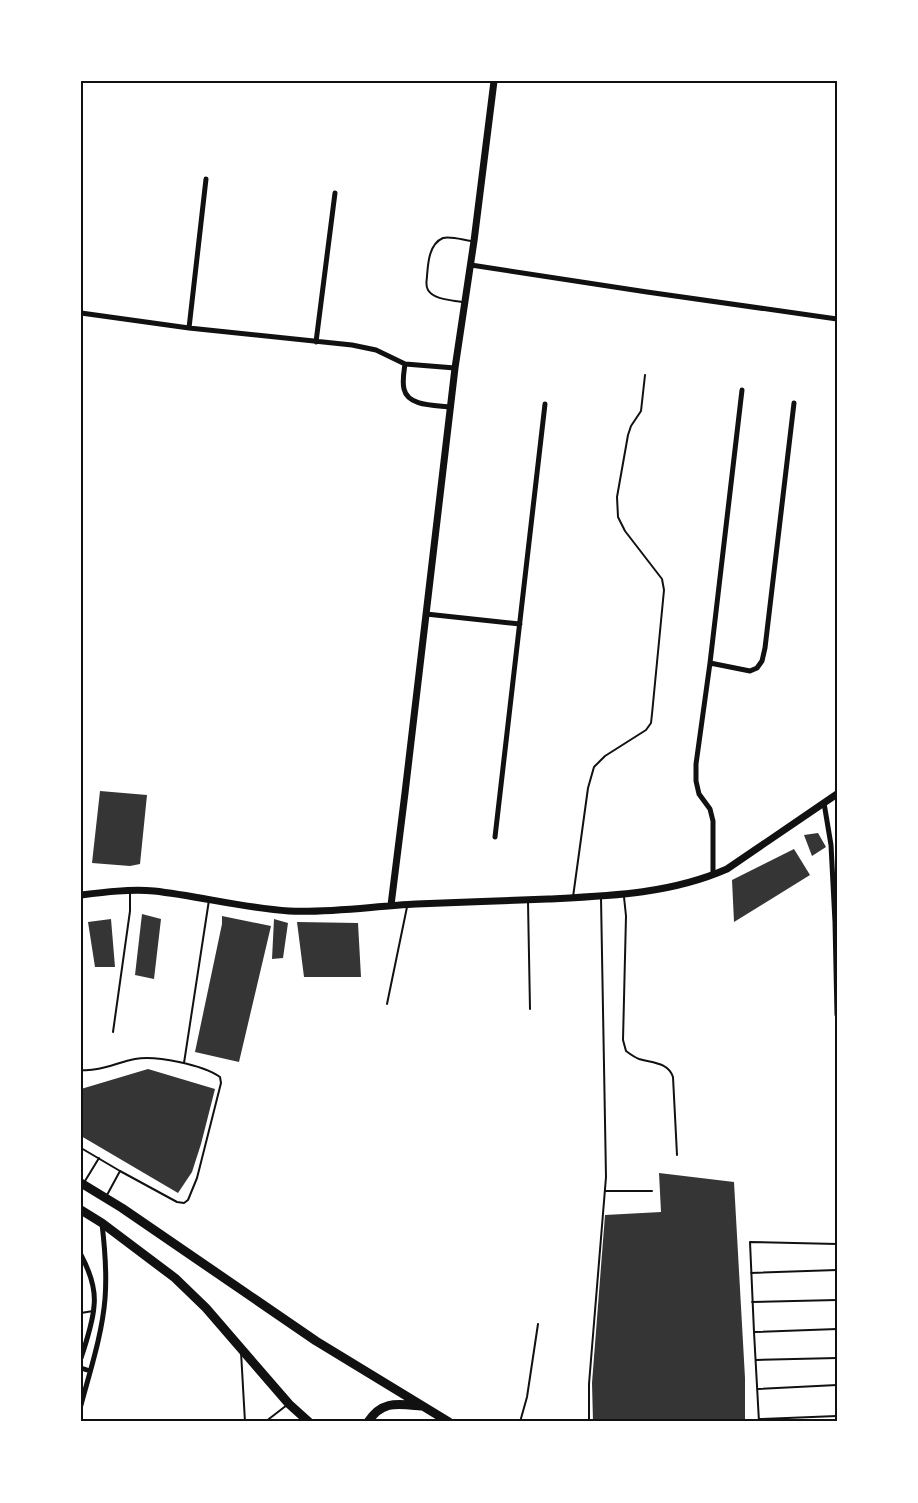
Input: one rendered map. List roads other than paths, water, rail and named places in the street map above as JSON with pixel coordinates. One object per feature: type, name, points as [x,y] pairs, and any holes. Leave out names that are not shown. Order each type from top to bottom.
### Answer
[{"type":"highway","points":[[82,1184],[122,1208],[316,1341],[449,1422]]},
{"type":"highway","points":[[81,1210],[175,1278],[206,1308],[289,1404],[309,1422]]},
{"type":"highway","points":[[368,1422],[373,1413],[383,1407],[397,1404],[423,1407]]},
{"type":"street","points":[[391,905],[455,368],[471,265],[494,81]]},
{"type":"street","points":[[189,328],[206,179]]},
{"type":"street","points":[[316,342],[335,193]]},
{"type":"street","points":[[471,265],[837,319]]},
{"type":"street","points":[[81,313],[189,328],[352,345],[376,350],[405,364],[455,368]]},
{"type":"street","points":[[405,364],[403,382],[408,398],[420,403],[451,406]]},
{"type":"street","points":[[713,875],[713,821],[710,809],[699,794],[696,764],[742,390]]},
{"type":"street","points":[[710,663],[750,671],[757,668],[762,661],[794,403]]},
{"type":"street","points":[[495,837],[545,404]]},
{"type":"street","points":[[426,614],[520,624]]},
{"type":"street","points":[[81,895],[109,891],[153,891],[239,906],[290,911],[328,911],[408,904],[601,897],[666,889],[727,869],[837,795]]},
{"type":"street","points":[[824,803],[831,845],[837,1015]]},
{"type":"street","points":[[81,1405],[105,1300],[106,1273],[102,1223]]},
{"type":"street","points":[[81,1255],[93,1284],[94,1306],[81,1358]]},
{"type":"street","points":[[93,1311],[103,1314]]},
{"type":"street","points":[[81,1368],[90,1371]]},
{"type":"lane","points":[[465,303],[437,297],[428,290],[426,285],[429,256],[436,244],[447,237],[474,241]]},
{"type":"lane","points":[[573,898],[588,788],[594,767],[605,756],[646,730],[651,723],[664,590],[662,579],[625,531],[618,517],[617,497],[628,435],[641,411],[645,375]]},
{"type":"lane","points":[[112,1032],[130,911],[130,891]]},
{"type":"lane","points":[[624,894],[626,916],[623,1040],[626,1051],[636,1058],[666,1066],[670,1070],[673,1077],[677,1155]]},
{"type":"lane","points":[[589,1422],[589,1384],[606,1177],[601,897]]},
{"type":"lane","points":[[184,1063],[209,900]]},
{"type":"lane","points":[[528,900],[531,1009]]},
{"type":"lane","points":[[387,1004],[408,904]]},
{"type":"lane","points":[[81,1070],[88,1071],[147,1057],[184,1063],[214,1072],[220,1077],[221,1083],[197,1178],[188,1200],[184,1203],[177,1202],[81,1148]]},
{"type":"lane","points":[[82,1184],[99,1158]]},
{"type":"lane","points":[[106,1198],[120,1171]]},
{"type":"lane","points":[[605,1191],[652,1191]]},
{"type":"lane","points":[[837,1244],[750,1242],[759,1420],[837,1416]]},
{"type":"lane","points":[[751,1273],[837,1270]]},
{"type":"lane","points":[[752,1302],[837,1300]]},
{"type":"lane","points":[[81,1313],[93,1311]]},
{"type":"lane","points":[[520,1422],[527,1397],[538,1324]]},
{"type":"lane","points":[[754,1332],[837,1329]]},
{"type":"lane","points":[[241,1350],[244,1422]]},
{"type":"lane","points":[[756,1360],[837,1358]]},
{"type":"lane","points":[[758,1389],[837,1385]]},
{"type":"lane","points":[[266,1422],[289,1404]]}]
